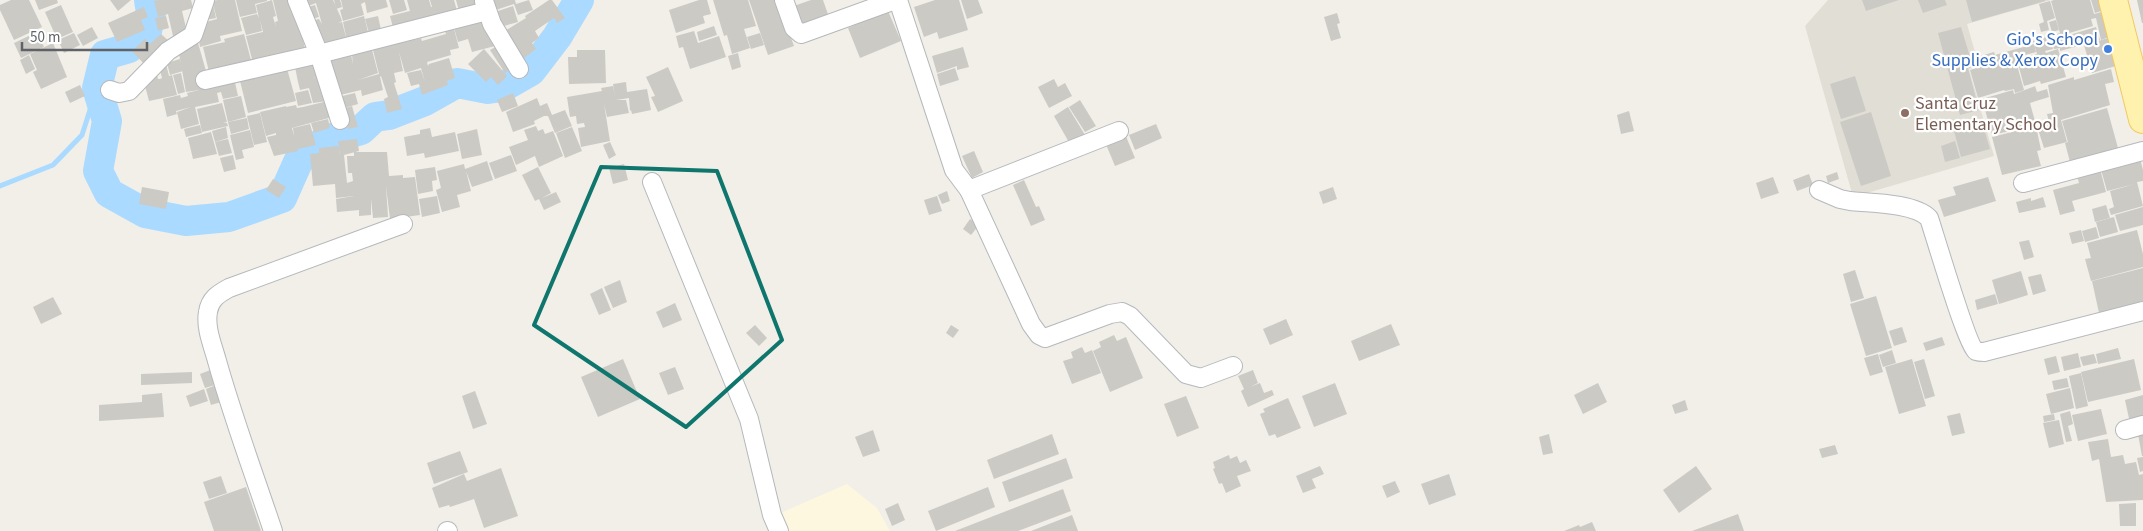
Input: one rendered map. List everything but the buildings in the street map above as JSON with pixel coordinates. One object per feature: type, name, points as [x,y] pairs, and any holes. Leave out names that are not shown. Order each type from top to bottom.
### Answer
[{"type":"main road","points":[[2113,0],[2143,119]]},
{"type":"street","points":[[110,90],[119,93],[129,91],[168,51],[193,35],[205,0]]},
{"type":"street","points":[[297,0],[319,54],[340,120]]},
{"type":"street","points":[[784,0],[794,28],[801,34],[896,0],[954,170],[969,190],[1010,283],[1030,324],[1039,335],[1045,338],[1110,314],[1122,312],[1136,322],[1186,374],[1201,378],[1233,366]]},
{"type":"street","points":[[205,80],[319,54],[486,6],[498,36],[519,69]]},
{"type":"street","points":[[969,190],[1119,131]]},
{"type":"street","points":[[2023,183],[2143,151]]},
{"type":"street","points":[[652,182],[749,419],[772,515],[778,531]]},
{"type":"street","points":[[1819,190],[1840,199],[1924,212],[1929,218],[1959,311],[1972,346],[1976,351],[1984,352],[2143,311]]},
{"type":"street","points":[[273,531],[225,391],[212,345],[207,313],[211,303],[216,295],[229,288],[403,224]]},
{"type":"street","points":[[2125,430],[2143,426]]},
{"type":"highlighted area","points":[[601,167],[717,171],[782,340],[686,427],[534,325]]},
{"type":"shaded area","name":"Santa Cruz Elementary School","points":[[1828,0],[2051,0],[1967,24],[1979,66],[1969,69],[1994,156],[1853,197],[1805,26]]},
{"type":"shaded area","points":[[847,484],[877,508],[890,531],[785,531],[778,514]]},
{"type":"waterway","points":[[149,0],[151,13],[147,31],[129,48],[105,55],[97,88],[107,121],[98,171],[109,193],[145,213],[186,221],[229,217],[282,198],[298,162],[305,153],[329,139],[361,130],[375,117],[389,115],[425,101],[457,83],[488,89],[503,87],[531,71],[557,37],[579,0]]},
{"type":"waterway","points":[[0,186],[53,165],[82,135],[97,88]]},
{"type":"place","name":"Gio's School Supplies & Xerox Copy","points":[[2108,49]]},
{"type":"place","name":"Santa Cruz Elementary School","points":[[1905,113]]}]
